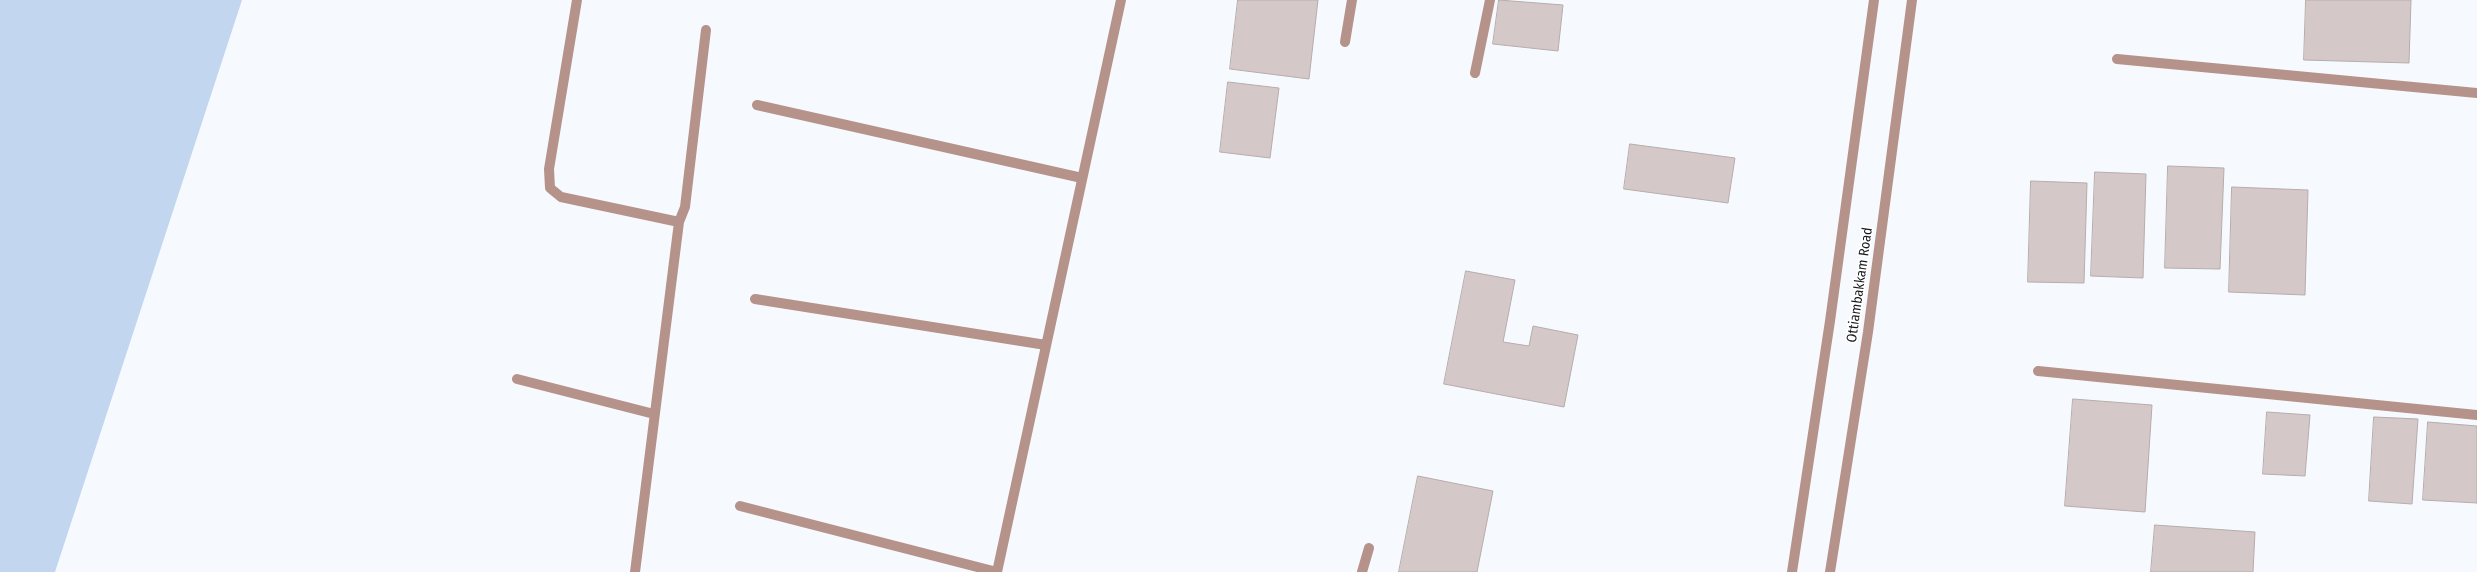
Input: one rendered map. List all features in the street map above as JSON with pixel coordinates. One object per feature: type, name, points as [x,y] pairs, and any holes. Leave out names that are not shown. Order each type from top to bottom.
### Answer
[{"type":"street","points":[[577,0],[549,169],[550,188],[561,197],[679,222]]},
{"type":"street","points":[[740,506],[997,572],[1121,0]]},
{"type":"street","points":[[1345,42],[1352,0]]},
{"type":"street","points":[[1475,73],[1490,0]]},
{"type":"street","name":"Ottiambakkam Road","points":[[1792,572],[1830,321],[1874,0]]},
{"type":"street","name":"Ottiambakkam Road","points":[[1830,572],[1868,332],[1912,0]]},
{"type":"street","points":[[635,572],[679,222],[685,207],[706,30]]},
{"type":"street","points":[[2117,59],[2477,93]]},
{"type":"street","points":[[757,105],[1082,178]]},
{"type":"street","points":[[755,299],[1046,345]]},
{"type":"street","points":[[2038,371],[2477,415]]},
{"type":"street","points":[[516,378],[654,414]]},
{"type":"street","points":[[1362,572],[1369,548]]},
{"type":"water","points":[[0,0],[242,0],[55,572],[0,572]]},
{"type":"building","points":[[1238,0],[1318,0],[1309,79],[1230,69]]},
{"type":"building","points":[[1499,0],[1563,5],[1558,51],[1493,44]]},
{"type":"building","points":[[2306,0],[2411,0],[2409,63],[2304,60]]},
{"type":"building","points":[[1228,82],[1279,88],[1270,158],[1220,152]]},
{"type":"building","points":[[1630,144],[1735,158],[1728,203],[1624,189]]},
{"type":"building","points":[[2168,166],[2224,168],[2220,269],[2165,268]]},
{"type":"building","points":[[2095,172],[2146,174],[2143,278],[2091,276]]},
{"type":"building","points":[[2031,181],[2087,183],[2084,283],[2028,282]]},
{"type":"building","points":[[2232,187],[2308,190],[2305,295],[2229,292]]},
{"type":"building","points":[[1466,271],[1515,280],[1503,342],[1529,346],[1533,326],[1578,335],[1564,407],[1444,384]]},
{"type":"building","points":[[2073,399],[2152,405],[2145,512],[2065,506]]},
{"type":"building","points":[[2267,412],[2310,415],[2305,476],[2263,474]]},
{"type":"building","points":[[2374,417],[2418,419],[2412,504],[2369,501]]},
{"type":"building","points":[[2428,422],[2477,426],[2477,503],[2423,500]]},
{"type":"building","points":[[1418,476],[1493,491],[1477,572],[1399,572]]},
{"type":"building","points":[[2155,525],[2255,532],[2253,572],[2151,572]]}]
